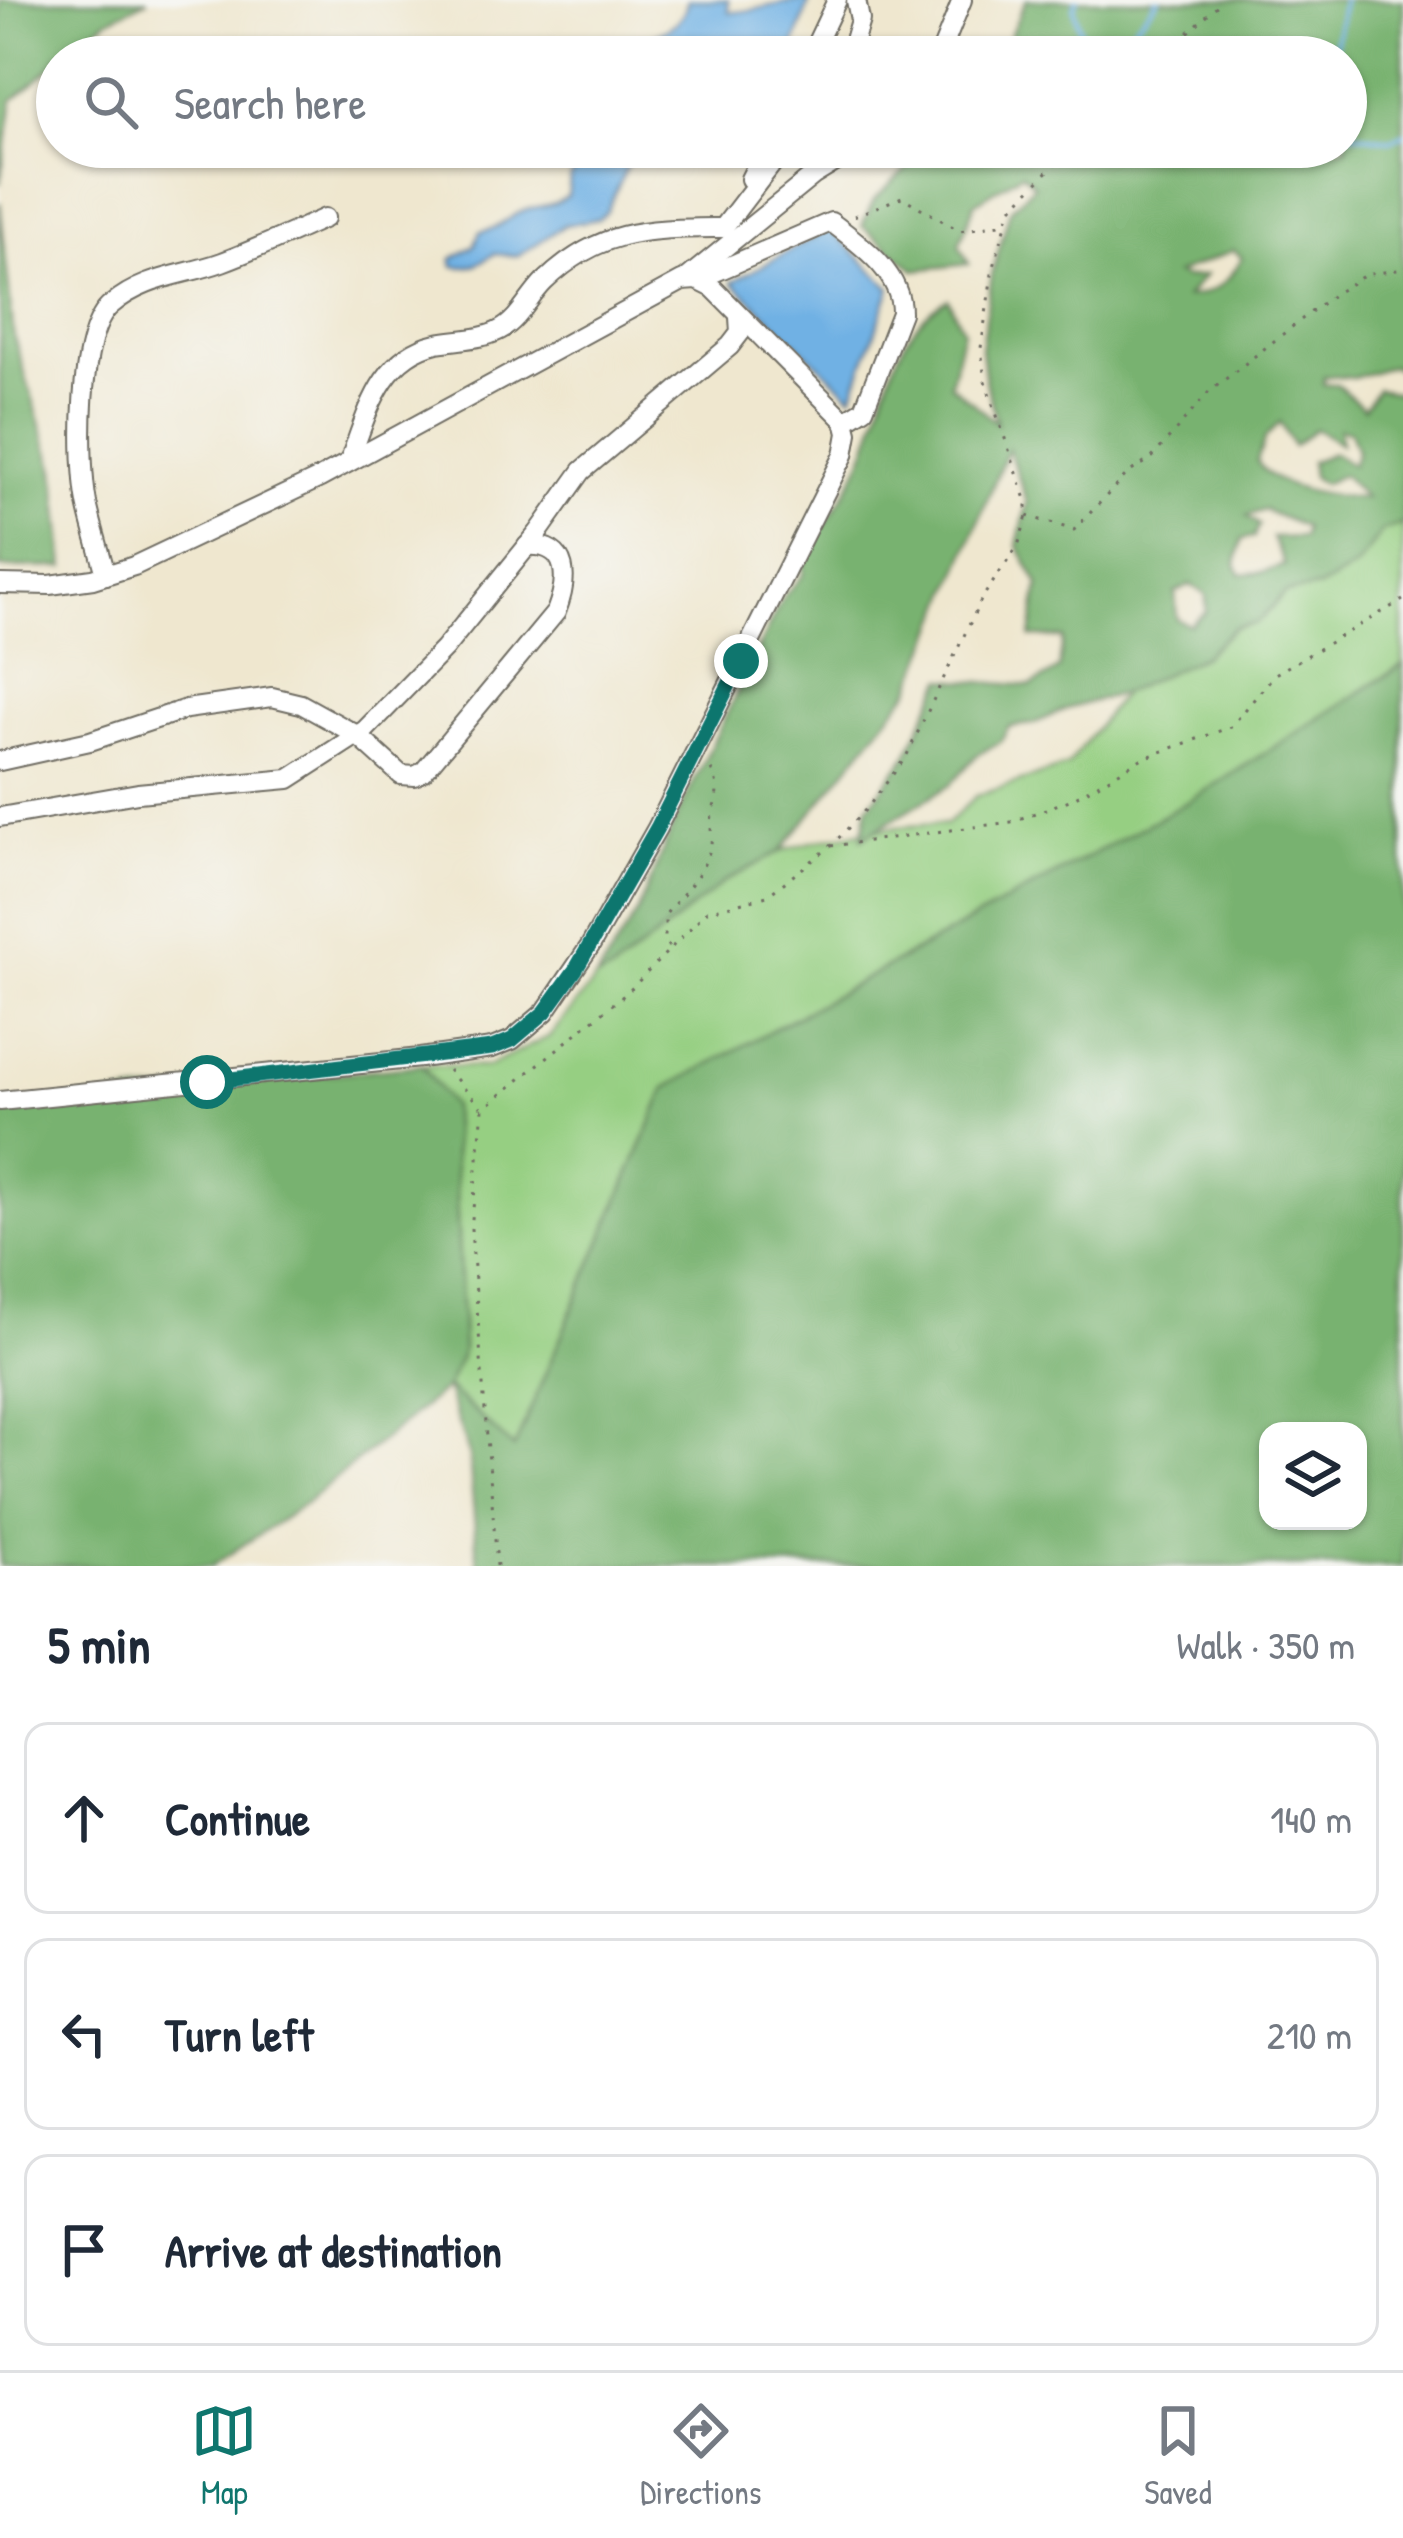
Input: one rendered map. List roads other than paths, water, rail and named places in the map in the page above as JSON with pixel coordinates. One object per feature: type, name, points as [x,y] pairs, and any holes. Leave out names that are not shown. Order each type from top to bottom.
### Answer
[{"type":"lane","points":[[819,36],[837,0]]},
{"type":"lane","points":[[855,36],[860,20],[856,0]]},
{"type":"lane","points":[[947,36],[962,0]]},
{"type":"lane","points":[[694,276],[755,168]]},
{"type":"lane","points":[[724,228],[769,168]]},
{"type":"lane","points":[[694,276],[826,168]]},
{"type":"lane","points":[[106,575],[86,498],[83,408],[95,328],[106,308],[164,275],[220,263],[325,218]]},
{"type":"lane","points":[[0,584],[50,585],[134,566],[349,462],[694,276],[822,223],[835,224],[884,267],[901,298],[901,313],[863,409],[844,421]]},
{"type":"lane","points":[[349,462],[369,408],[397,359],[419,347],[478,338],[504,328],[568,260],[608,239],[643,229],[724,228]]},
{"type":"lane","points":[[0,1101],[492,1048],[512,1040],[545,1012],[590,946],[698,746],[844,455],[848,434],[844,421],[713,287],[694,276]]},
{"type":"lane","points":[[0,817],[138,793],[232,788],[289,779],[357,735],[444,649],[581,471],[730,346],[740,333],[740,316]]},
{"type":"lane","points":[[0,760],[90,741],[187,709],[272,697],[301,704],[357,735],[401,775],[424,771],[556,612],[563,594],[562,564],[556,552],[544,545],[527,546]]},
{"type":"water","points":[[687,0],[728,0],[729,12],[810,0],[797,36],[654,36],[676,23]]},
{"type":"water","points":[[577,168],[626,168],[607,211],[598,219],[565,225],[518,256],[494,254],[470,266],[454,266],[452,259],[474,246],[480,232],[568,196],[570,178]]},
{"type":"water","points":[[830,229],[891,288],[852,396],[732,282]]},
{"type":"waterway","points":[[1077,0],[1074,8],[1081,36]]},
{"type":"waterway","points":[[1126,36],[1158,0]]},
{"type":"waterway","points":[[1337,36],[1343,0]]},
{"type":"waterway","points":[[1367,136],[1391,140],[1403,134]]}]
